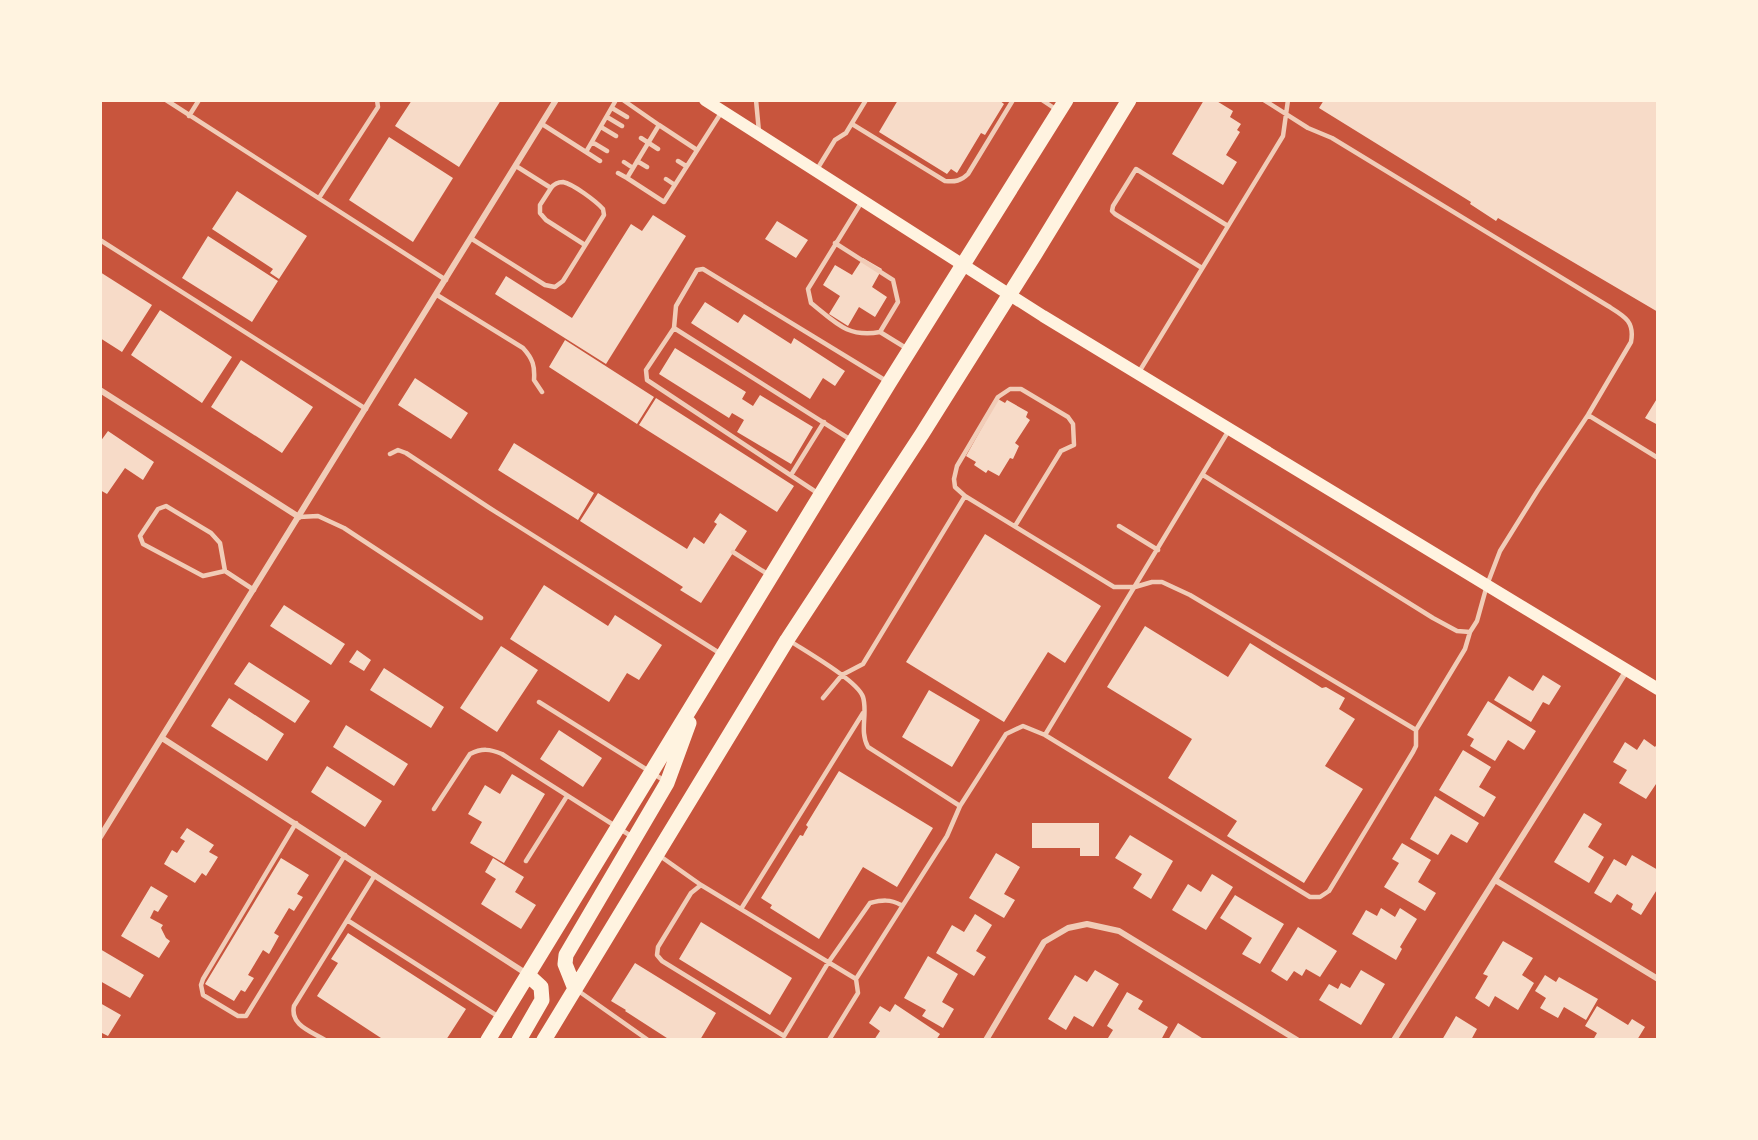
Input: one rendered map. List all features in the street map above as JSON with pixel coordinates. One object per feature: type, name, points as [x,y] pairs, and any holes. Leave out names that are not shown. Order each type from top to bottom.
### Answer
[{"type":"main road","points":[[705,100],[1137,374],[1658,689]]},
{"type":"main road","points":[[545,1039],[787,640],[922,434],[1129,100]]},
{"type":"main road","points":[[489,1040],[889,383],[1063,106]]},
{"type":"main road","points":[[575,989],[564,964],[566,955],[667,783],[700,692]]},
{"type":"main road","points":[[519,1040],[542,1000],[541,987],[528,975]]},
{"type":"street","points":[[100,837],[556,100]]},
{"type":"street","points":[[100,390],[299,517]]},
{"type":"street","points":[[1395,1040],[1626,670]]},
{"type":"street","points":[[162,738],[528,975]]},
{"type":"street","points":[[1495,880],[1658,979]]},
{"type":"street","points":[[986,1040],[1044,942],[1068,928],[1087,924],[1119,932],[1297,1040]]},
{"type":"lane","points":[[166,100],[446,280]]},
{"type":"lane","points":[[189,116],[199,100]]},
{"type":"lane","points":[[320,198],[378,107],[377,100]]},
{"type":"lane","points":[[586,152],[616,100]]},
{"type":"lane","points":[[623,100],[697,150]]},
{"type":"lane","points":[[756,100],[759,134]]},
{"type":"lane","points":[[816,171],[835,140],[846,133],[866,100]]},
{"type":"lane","points":[[852,124],[945,182],[955,182],[968,174],[1013,100]]},
{"type":"lane","points":[[1042,100],[1063,106]]},
{"type":"lane","points":[[829,1040],[858,993],[856,979],[947,836],[960,806],[1006,734],[1023,726],[1045,735],[1310,897],[1320,897],[1329,891],[1413,752],[1416,746],[1416,730],[1465,649],[1470,632],[1477,621],[1500,551],[1631,342],[1633,332],[1623,315],[1332,138],[1308,128],[1264,100]]},
{"type":"lane","points":[[1137,374],[1283,136],[1288,100]]},
{"type":"lane","points":[[612,108],[627,117]]},
{"type":"lane","points":[[618,173],[664,202],[722,111]]},
{"type":"lane","points":[[607,117],[622,126]]},
{"type":"lane","points":[[542,124],[600,161]]},
{"type":"lane","points":[[627,178],[659,125]]},
{"type":"lane","points":[[601,127],[616,136]]},
{"type":"lane","points":[[646,130],[653,135]]},
{"type":"lane","points":[[641,138],[658,149]]},
{"type":"lane","points":[[592,142],[607,151]]},
{"type":"lane","points":[[635,148],[642,153]]},
{"type":"lane","points":[[638,161],[647,167]]},
{"type":"lane","points":[[678,161],[686,166]]},
{"type":"lane","points":[[624,162],[633,168]]},
{"type":"lane","points":[[516,166],[551,188]]},
{"type":"lane","points":[[1202,268],[1115,214],[1112,211],[1113,206],[1136,169],[1228,226]]},
{"type":"lane","points":[[666,179],[675,184]]},
{"type":"lane","points":[[472,239],[545,285],[555,287],[563,281],[604,215],[598,203],[562,182],[555,183],[551,188],[540,205],[540,213],[546,220],[585,245]]},
{"type":"lane","points":[[862,200],[808,289],[811,303],[842,327],[863,335],[880,332],[910,350]]},
{"type":"lane","points":[[100,240],[366,409]]},
{"type":"lane","points":[[835,243],[893,280],[898,302],[880,332]]},
{"type":"lane","points":[[821,495],[647,380],[646,370],[674,328],[676,306],[697,270],[703,269],[889,383]]},
{"type":"lane","points":[[437,295],[523,348],[535,366],[534,380],[542,392]]},
{"type":"lane","points":[[674,328],[854,441]]},
{"type":"lane","points":[[1015,526],[1061,451],[1074,445],[1073,424],[1068,417],[1021,389],[1010,390],[998,397],[957,466],[955,487],[965,496],[1114,587],[1135,587],[1152,582],[1162,582],[1190,595],[1416,730]]},
{"type":"lane","points":[[1587,415],[1658,458]]},
{"type":"lane","points":[[791,475],[824,422]]},
{"type":"lane","points":[[1045,735],[1229,430]]},
{"type":"lane","points":[[390,454],[398,450],[405,453],[723,655]]},
{"type":"lane","points":[[1203,475],[1433,618],[1457,631],[1470,632]]},
{"type":"lane","points":[[823,698],[842,675],[863,664],[965,496]]},
{"type":"lane","points":[[225,571],[220,543],[211,533],[166,506],[158,508],[140,536],[143,544],[203,576],[225,571],[254,590]]},
{"type":"lane","points":[[299,517],[318,516],[344,528],[481,618]]},
{"type":"lane","points":[[1119,526],[1158,550]]},
{"type":"lane","points":[[733,552],[771,576]]},
{"type":"lane","points":[[787,640],[842,675],[860,691],[863,698],[864,740],[868,747],[960,806]]},
{"type":"lane","points":[[539,702],[667,783]]},
{"type":"lane","points":[[741,909],[863,713]]},
{"type":"lane","points":[[434,809],[470,754],[479,749],[492,750],[502,754],[634,838]]},
{"type":"lane","points":[[526,861],[567,796]]},
{"type":"lane","points":[[296,823],[203,979],[201,985],[203,995],[238,1016],[246,1016],[345,855]]},
{"type":"lane","points":[[657,854],[701,885],[856,979]]},
{"type":"lane","points":[[325,1040],[295,1021],[292,1014],[294,1006],[375,874]]},
{"type":"lane","points":[[701,885],[691,893],[658,947],[657,955],[662,962],[786,1038],[828,963],[870,903],[882,900],[893,901],[901,905]]},
{"type":"lane","points":[[347,920],[501,1018]]},
{"type":"lane","points":[[575,989],[648,1040]]},
{"type":"building","points":[[412,100],[501,100],[459,167],[395,126]]},
{"type":"building","points":[[898,100],[999,100],[1004,104],[985,135],[981,133],[957,173],[951,169],[947,174],[879,132]]},
{"type":"building","points":[[1204,100],[1215,100],[1233,111],[1230,117],[1241,124],[1237,130],[1240,132],[1226,155],[1237,162],[1223,185],[1172,154]]},
{"type":"building","points":[[1324,100],[1658,100],[1658,312],[1498,218],[1496,221],[1470,204],[1471,202],[1319,108]]},
{"type":"building","points":[[389,137],[453,178],[413,242],[349,200]]},
{"type":"building","points":[[237,191],[307,236],[279,279],[270,273],[273,269],[212,229]]},
{"type":"building","points":[[653,215],[686,236],[606,364],[495,294],[506,276],[572,318],[631,224],[642,231]]},
{"type":"building","points":[[777,221],[808,240],[796,258],[765,239]]},
{"type":"building","points":[[208,236],[278,281],[252,322],[182,278]]},
{"type":"building","points":[[863,258],[882,269],[872,287],[887,297],[875,317],[859,307],[848,326],[829,314],[840,296],[823,285],[835,265],[852,275]]},
{"type":"building","points":[[100,272],[152,305],[122,352],[100,338]]},
{"type":"building","points":[[705,302],[738,323],[744,314],[791,344],[794,338],[845,371],[835,386],[823,378],[810,399],[691,323]]},
{"type":"building","points":[[160,310],[232,357],[202,403],[131,355]]},
{"type":"building","points":[[565,340],[654,397],[637,424],[549,367]]},
{"type":"building","points":[[675,348],[746,392],[742,399],[753,406],[760,395],[813,427],[791,464],[737,432],[744,420],[732,413],[729,418],[659,374]]},
{"type":"building","points":[[241,360],[313,407],[282,453],[211,407]]},
{"type":"building","points":[[415,378],[468,413],[451,439],[398,405]]},
{"type":"building","points":[[1658,397],[1658,425],[1645,418]]},
{"type":"building","points":[[656,398],[794,486],[777,512],[639,425]]},
{"type":"building","points":[[998,399],[1005,403],[1007,400],[1028,412],[1026,417],[1030,420],[1015,443],[1019,446],[1013,459],[1010,458],[999,476],[988,470],[986,473],[974,465],[976,462],[966,456]]},
{"type":"building","points":[[108,431],[154,462],[143,480],[125,468],[107,494],[100,490],[100,442]]},
{"type":"building","points":[[514,443],[594,493],[578,520],[498,470]]},
{"type":"building","points":[[598,493],[687,549],[694,537],[704,544],[717,524],[714,522],[720,513],[747,531],[701,603],[680,590],[683,587],[580,521]]},
{"type":"building","points":[[985,534],[1101,606],[1065,663],[1048,652],[1004,722],[906,662]]},
{"type":"building","points":[[544,585],[608,626],[615,615],[662,645],[639,680],[627,673],[609,702],[510,639]]},
{"type":"building","points":[[284,605],[345,644],[331,665],[270,626]]},
{"type":"building","points":[[1145,626],[1228,677],[1250,643],[1322,688],[1326,687],[1345,698],[1339,709],[1355,719],[1325,766],[1363,789],[1304,883],[1227,836],[1237,821],[1168,778],[1192,739],[1107,687]]},
{"type":"building","points":[[501,646],[538,670],[497,732],[460,708]]},
{"type":"building","points":[[357,650],[371,660],[364,671],[349,662]]},
{"type":"building","points":[[249,662],[310,701],[295,723],[234,684]]},
{"type":"building","points":[[384,668],[444,707],[431,728],[370,690]]},
{"type":"building","points":[[1543,675],[1561,686],[1549,705],[1543,702],[1531,722],[1494,700],[1509,676],[1533,691]]},
{"type":"building","points":[[929,690],[980,720],[952,767],[902,737]]},
{"type":"building","points":[[229,698],[284,734],[267,761],[211,726]]},
{"type":"building","points":[[1488,701],[1536,731],[1524,750],[1508,740],[1495,761],[1470,746],[1474,739],[1467,735]]},
{"type":"building","points":[[346,725],[408,764],[394,786],[333,747]]},
{"type":"building","points":[[559,730],[602,758],[583,787],[540,759]]},
{"type":"building","points":[[1644,739],[1655,747],[1658,743],[1658,781],[1646,799],[1619,783],[1627,770],[1613,762],[1625,742],[1637,750]]},
{"type":"building","points":[[1463,750],[1491,767],[1479,787],[1496,797],[1484,817],[1439,790]]},
{"type":"building","points":[[327,766],[382,801],[365,827],[311,792]]},
{"type":"building","points":[[839,771],[933,828],[897,887],[863,867],[819,939],[770,908],[772,905],[761,898],[800,835],[803,836],[808,827],[806,825]]},
{"type":"building","points":[[512,774],[545,794],[504,863],[470,843],[482,822],[468,814],[485,785],[500,794]]},
{"type":"building","points":[[1435,796],[1479,823],[1467,843],[1451,834],[1438,855],[1410,839]]},
{"type":"building","points":[[1584,813],[1602,824],[1588,847],[1604,857],[1589,883],[1554,862]]},
{"type":"building","points":[[1032,823],[1099,823],[1099,856],[1080,856],[1080,848],[1032,848]]},
{"type":"building","points":[[187,828],[214,845],[209,852],[218,857],[206,876],[202,873],[195,883],[164,864],[172,850],[177,853],[185,841],[180,838]]},
{"type":"building","points":[[1130,835],[1173,861],[1151,899],[1133,888],[1142,874],[1115,858]]},
{"type":"building","points":[[1402,843],[1431,860],[1418,882],[1436,893],[1425,911],[1384,887],[1399,863],[1392,859]]},
{"type":"building","points":[[996,853],[1020,867],[1004,894],[1015,900],[1004,918],[969,898]]},
{"type":"building","points":[[1632,855],[1658,870],[1658,888],[1641,915],[1631,909],[1633,904],[1617,894],[1611,903],[1594,893],[1614,859],[1626,866]]},
{"type":"building","points":[[281,858],[309,875],[297,894],[303,897],[294,911],[289,908],[274,933],[279,936],[269,954],[263,950],[248,975],[254,978],[245,992],[241,990],[234,1001],[205,984]]},
{"type":"building","points":[[493,858],[524,877],[515,892],[536,905],[521,929],[481,904],[496,879],[485,872]]},
{"type":"building","points":[[1212,874],[1233,887],[1206,930],[1172,910],[1188,884],[1201,892]]},
{"type":"building","points":[[151,886],[168,896],[158,912],[154,910],[150,918],[163,925],[161,928],[170,941],[159,958],[121,936]]},
{"type":"building","points":[[1235,895],[1284,924],[1260,964],[1242,954],[1252,938],[1220,918]]},
{"type":"building","points":[[1381,908],[1395,917],[1400,908],[1417,919],[1400,947],[1402,949],[1396,960],[1352,934],[1366,910],[1377,916]]},
{"type":"building","points":[[975,914],[992,925],[976,951],[986,957],[974,976],[936,953],[952,925],[964,932]]},
{"type":"building","points":[[701,922],[792,978],[770,1015],[679,959]]},
{"type":"building","points":[[1298,927],[1337,951],[1320,977],[1306,969],[1302,976],[1294,971],[1287,981],[1271,971]]},
{"type":"building","points":[[348,933],[466,1009],[446,1040],[384,1040],[317,996],[338,963],[331,959]]},
{"type":"building","points":[[1503,941],[1533,958],[1522,975],[1534,983],[1518,1010],[1495,996],[1489,1007],[1475,998],[1488,976],[1483,974]]},
{"type":"building","points":[[100,949],[144,975],[130,998],[100,981]]},
{"type":"building","points":[[928,956],[958,974],[942,1002],[954,1009],[943,1028],[922,1016],[926,1010],[904,998]]},
{"type":"building","points":[[635,963],[716,1013],[700,1040],[670,1040],[611,1001]]},
{"type":"building","points":[[1095,970],[1119,984],[1093,1027],[1074,1016],[1066,1030],[1048,1019],[1075,975],[1087,982]]},
{"type":"building","points":[[1361,970],[1385,984],[1361,1025],[1319,1000],[1329,984],[1338,989],[1341,983],[1350,988]]},
{"type":"building","points":[[1545,975],[1556,982],[1559,977],[1598,999],[1586,1020],[1564,1007],[1558,1018],[1540,1008],[1546,998],[1535,991]]},
{"type":"building","points":[[1127,992],[1143,1001],[1138,1009],[1168,1027],[1161,1040],[1112,1040],[1108,1038],[1113,1030],[1107,1026]]},
{"type":"building","points":[[100,1003],[121,1015],[108,1036],[100,1032]]},
{"type":"building","points":[[895,1004],[940,1034],[936,1040],[874,1040],[880,1031],[869,1023],[880,1006],[890,1012]]},
{"type":"building","points":[[1597,1006],[1628,1025],[1632,1019],[1645,1027],[1637,1040],[1593,1040],[1597,1033],[1585,1026]]},
{"type":"building","points":[[1456,1016],[1477,1029],[1471,1040],[1442,1040]]},
{"type":"building","points":[[1178,1023],[1205,1040],[1168,1040]]}]
